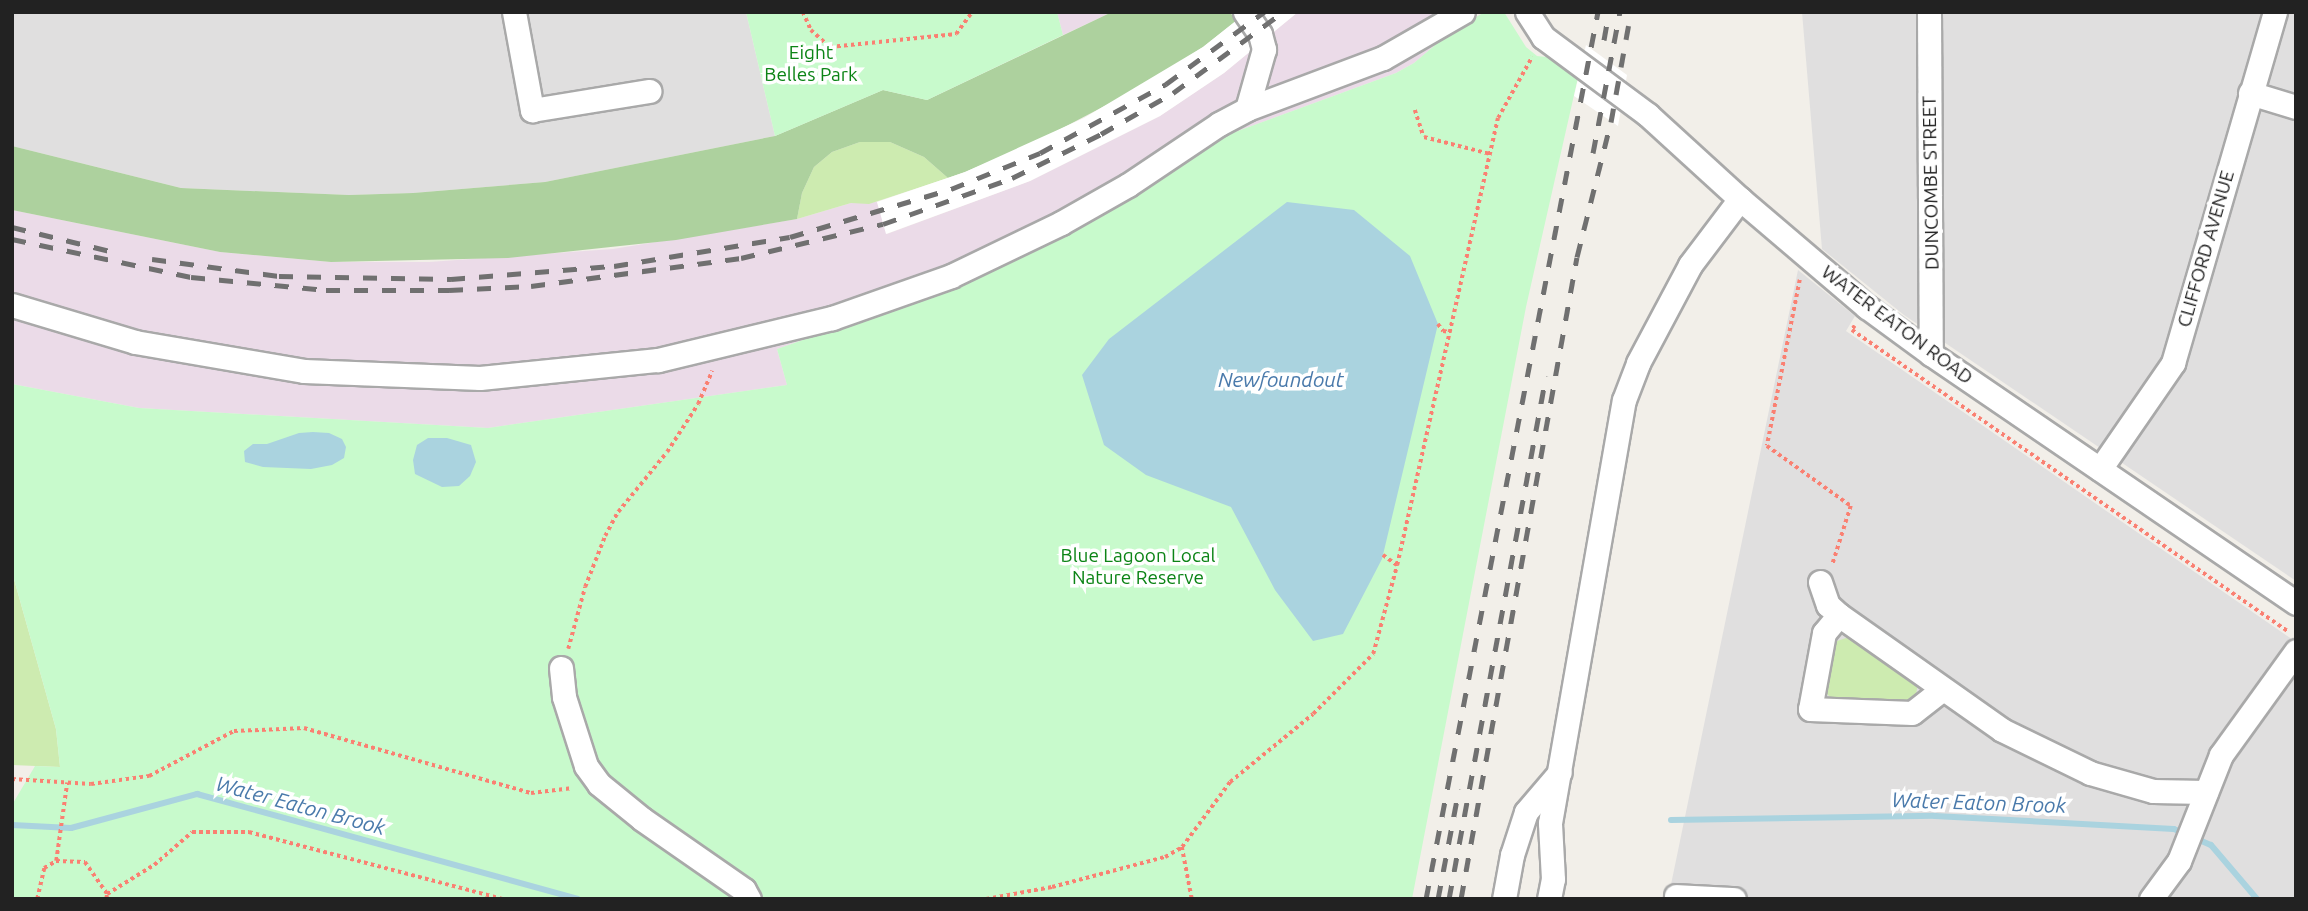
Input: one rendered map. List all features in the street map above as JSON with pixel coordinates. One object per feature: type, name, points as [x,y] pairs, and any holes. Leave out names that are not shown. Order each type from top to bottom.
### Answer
[{"type":"street","points":[[514,12],[532,110],[649,90]]},
{"type":"street","points":[[1245,12],[1260,34],[1264,50],[1248,109]]},
{"type":"street","points":[[12,305],[81,327],[190,354],[290,370],[360,376],[480,378],[532,375],[658,360],[716,349],[832,317],[951,276],[1061,223],[1128,185],[1219,124],[1248,109],[1383,58],[1463,12]]},
{"type":"street","name":"WATER EATON ROAD","points":[[1527,12],[1544,37],[1648,116],[1867,307],[1931,355],[2296,603]]},
{"type":"street","name":"DUNCOMBE STREET","points":[[1929,12],[1931,355]]},
{"type":"street","name":"CLIFFORD AVENUE","points":[[2100,468],[2173,363],[2274,12]]},
{"type":"street","points":[[2250,93],[2296,107]]},
{"type":"street","points":[[1549,899],[1553,879],[1550,824],[1587,598],[1624,400],[1638,363],[1690,265],[1740,199]]},
{"type":"street","points":[[1820,582],[1828,606],[1839,615],[2002,730],[2090,773],[2152,791],[2206,792]]},
{"type":"street","points":[[1839,615],[1824,634],[1802,715],[1912,713],[1943,689]]},
{"type":"street","points":[[2151,899],[2179,861],[2196,825],[2221,755],[2296,651]]},
{"type":"street","points":[[561,667],[564,697],[586,766],[598,785],[744,890],[749,899]]},
{"type":"street","points":[[1504,899],[1512,855],[1526,812],[1560,772]]},
{"type":"street","points":[[1676,896],[1734,899]]},
{"type":"path","points":[[803,12],[811,30],[830,47],[956,34],[972,12]]},
{"type":"path","points":[[986,899],[1052,887],[1166,858],[1182,847],[1230,782],[1313,714],[1373,654],[1397,565],[1498,118],[1544,37]]},
{"type":"path","points":[[1415,110],[1424,137],[1490,154]]},
{"type":"path","points":[[1805,255],[1767,446],[1851,506],[1832,566],[1820,582]]},
{"type":"path","points":[[1867,307],[1852,330],[2296,637]]},
{"type":"path","points":[[1438,324],[1443,331],[1450,332]]},
{"type":"path","points":[[561,667],[580,613],[594,560],[605,536],[618,512],[667,452],[698,404],[716,362],[716,349]]},
{"type":"path","points":[[1383,555],[1397,565]]},
{"type":"path","points":[[12,779],[91,783],[149,776],[234,731],[304,728],[531,793],[598,785]]},
{"type":"path","points":[[56,861],[67,783]]},
{"type":"path","points":[[37,899],[44,868],[56,861],[85,862],[107,897],[154,865],[192,832],[249,832],[503,899]]},
{"type":"path","points":[[1182,847],[1192,899]]},
{"type":"shaded area","points":[[12,12],[746,12],[775,136],[545,182],[413,193],[349,195],[181,188],[12,146]]},
{"type":"shaded area","points":[[1057,12],[1112,12],[1063,35]]},
{"type":"shaded area","points":[[1298,12],[1443,12],[1454,29],[1414,63],[1396,73],[1216,139],[940,292],[777,349],[787,385],[488,428],[139,408],[12,384],[12,210],[220,252],[331,262],[429,262],[613,249],[797,219],[851,203],[877,202],[887,234],[1030,181],[1160,116],[1224,73]]},
{"type":"shaded area","points":[[1802,12],[2296,12],[2296,581],[1904,315],[1822,249]]},
{"type":"shaded area","points":[[1798,270],[1855,316],[1846,331],[2296,642],[2296,899],[1668,899]]},
{"type":"green space","name":"Eight Belles Park","points":[[746,12],[1057,12],[1063,35],[927,100],[883,90],[775,136]]},
{"type":"green space","points":[[1112,12],[1230,12],[1236,21],[1203,47],[1139,88],[1032,144],[948,178],[924,157],[890,142],[860,142],[832,152],[814,167],[802,193],[797,219],[676,240],[508,258],[331,262],[220,252],[12,210],[12,146],[181,188],[349,195],[413,193],[545,182],[775,136],[883,90],[927,100]]},
{"type":"green space","name":"Blue Lagoon Local Nature Reserve","points":[[1485,12],[1504,12],[1526,47],[1537,56],[1555,58],[1579,73],[1526,307],[1412,899],[12,899],[12,805],[35,766],[60,767],[56,729],[12,572],[12,384],[139,408],[488,428],[787,385],[777,349],[940,292],[1216,139],[1396,73],[1414,63],[1454,29]]},
{"type":"green space","points":[[860,142],[890,142],[924,157],[948,178],[869,204],[851,203],[797,219],[802,193],[814,167],[832,152]]},
{"type":"green space","points":[[12,572],[56,729],[60,767],[12,765]]},
{"type":"green space","points":[[1852,636],[1918,681],[1915,704],[1835,702],[1822,689],[1831,643]]},
{"type":"water","name":"Newfoundout","points":[[1287,202],[1354,210],[1410,256],[1438,324],[1382,559],[1343,634],[1313,641],[1275,590],[1231,507],[1146,475],[1104,445],[1082,375],[1109,339]]},
{"type":"water","points":[[299,433],[329,433],[342,439],[346,447],[344,458],[332,465],[311,469],[263,467],[245,462],[244,451],[253,444],[267,444]]},
{"type":"water","points":[[428,438],[447,438],[471,445],[476,462],[470,476],[459,486],[442,487],[415,474],[413,460],[417,445]]},
{"type":"pier","points":[[1247,12],[1298,12],[1224,73],[1160,116],[1030,181],[886,234],[877,202],[965,172],[1084,118],[1203,47]]},
{"type":"pier","points":[[1586,45],[1627,75],[1618,126],[1574,96]]},
{"type":"waterway","name":"Water Eaton Brook","points":[[12,825],[71,828],[197,794],[578,899]]},
{"type":"waterway","name":"Water Eaton Brook","points":[[1671,820],[1935,816],[2174,829],[2211,845],[2257,899]]},
{"type":"railway","points":[[152,259],[279,276],[451,279],[614,266],[790,237],[951,189],[1040,153],[1166,84],[1264,12]]},
{"type":"railway","points":[[12,239],[191,277],[326,290],[449,290],[531,286],[741,258],[883,224],[1012,178],[1101,134],[1173,93],[1283,12]]},
{"type":"railway","points":[[1426,899],[1598,12]]},
{"type":"railway","points":[[1604,40],[1609,12]]},
{"type":"railway","points":[[1593,153],[1620,12]]},
{"type":"railway","points":[[1461,899],[1577,257],[1611,122],[1631,12]]},
{"type":"railway","points":[[12,227],[114,252]]},
{"type":"railway","points":[[1449,899],[1546,376]]},
{"type":"railway","points":[[1438,899],[1459,789]]}]
